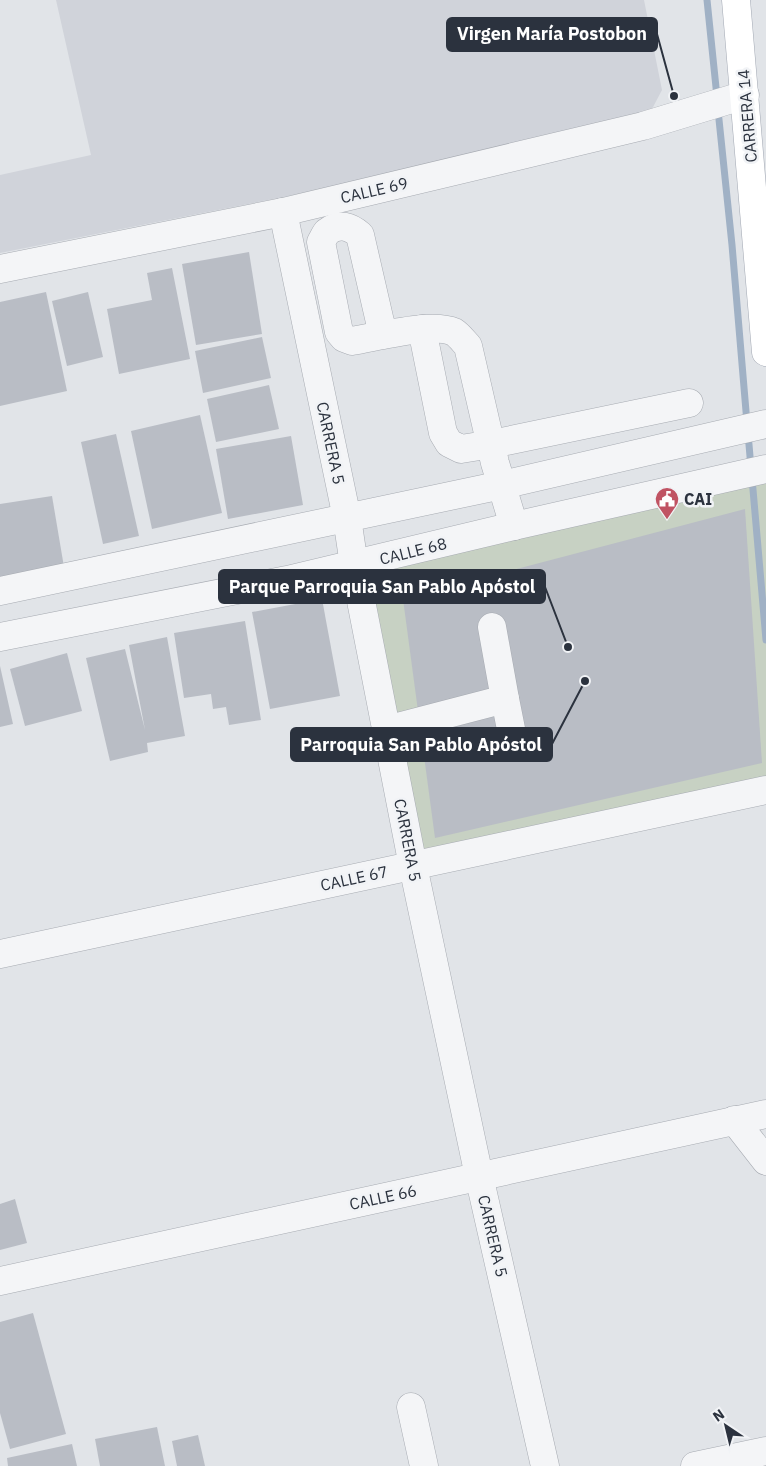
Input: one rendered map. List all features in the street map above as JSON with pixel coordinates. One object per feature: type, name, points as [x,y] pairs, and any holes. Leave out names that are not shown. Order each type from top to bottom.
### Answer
[{"type":"main road","name":"CARRERA 14","points":[[736,0],[733,99],[766,352]]},
{"type":"street","name":"CALLE 69","points":[[0,269],[283,212],[624,131],[733,99]]},
{"type":"street","name":"CARRERA 5","points":[[283,212],[347,518],[354,565],[413,866],[479,1176],[544,1466]]},
{"type":"street","points":[[383,335],[443,329],[456,333],[468,346],[514,526]]},
{"type":"street","points":[[422,330],[443,433],[449,443],[461,449],[689,403]]},
{"type":"street","points":[[0,591],[502,485],[757,426]]},
{"type":"street","name":"CALLE 68","points":[[0,637],[287,580],[514,526],[759,471]]},
{"type":"street","points":[[492,627],[511,729]]},
{"type":"street","points":[[386,730],[505,699]]},
{"type":"street","name":"CALLE 67","points":[[0,954],[756,792]]},
{"type":"street","name":"CALLE 66","points":[[0,1281],[766,1114]]},
{"type":"street","points":[[734,1120],[766,1161]]},
{"type":"street","points":[[412,1407],[424,1466]]},
{"type":"street","points":[[695,1466],[766,1451]]},
{"type":"shaded area","points":[[56,0],[644,0],[662,90],[643,126],[0,253],[0,175],[91,155]]},
{"type":"green space","points":[[766,469],[766,790],[413,866],[354,565]]},
{"type":"building","points":[[249,252],[262,334],[196,345],[182,264]]},
{"type":"building","points":[[172,268],[190,359],[119,374],[107,309],[152,300],[147,273]]},
{"type":"building","points":[[46,292],[67,391],[0,406],[0,302]]},
{"type":"building","points":[[88,292],[103,357],[67,366],[52,301]]},
{"type":"building","points":[[262,337],[271,378],[203,393],[195,351]]},
{"type":"building","points":[[269,385],[279,429],[216,442],[207,399]]},
{"type":"building","points":[[200,415],[222,513],[152,529],[131,431]]},
{"type":"building","points":[[116,434],[139,536],[103,544],[81,442]]},
{"type":"building","points":[[291,436],[303,505],[228,519],[216,449]]},
{"type":"building","points":[[52,496],[64,567],[0,578],[0,504]]},
{"type":"building","points":[[745,509],[762,763],[435,838],[403,599]]},
{"type":"building","points":[[322,599],[340,696],[270,709],[252,612]]},
{"type":"building","points":[[245,621],[261,720],[229,725],[226,707],[213,709],[211,694],[184,698],[174,633]]},
{"type":"building","points":[[167,637],[185,736],[147,743],[148,752],[110,761],[86,658],[125,649],[145,730],[129,645]]},
{"type":"building","points":[[67,653],[82,711],[25,726],[10,669]]},
{"type":"building","points":[[0,666],[13,724],[0,727]]},
{"type":"building","points":[[15,1199],[27,1243],[0,1250],[0,1204]]},
{"type":"building","points":[[33,1313],[66,1434],[10,1449],[0,1413],[0,1322]]},
{"type":"building","points":[[157,1427],[165,1466],[100,1466],[95,1439]]},
{"type":"building","points":[[198,1435],[205,1466],[177,1466],[172,1441]]},
{"type":"building","points":[[72,1444],[77,1466],[8,1466],[7,1458]]},
{"type":"waterway","points":[[707,0],[717,97]]},
{"type":"waterway","points":[[718,110],[747,423]]},
{"type":"waterway","points":[[748,433],[751,468]]},
{"type":"waterway","points":[[752,478],[766,640]]},
{"type":"place","name":"Virgen María Postobon","points":[[674,96]]},
{"type":"place","name":"CAI","points":[[667,520]]},
{"type":"place","name":"Parque Parroquia San Pablo Apóstol","points":[[568,647]]},
{"type":"place","name":"Parroquia San Pablo Apóstol","points":[[585,681]]}]
